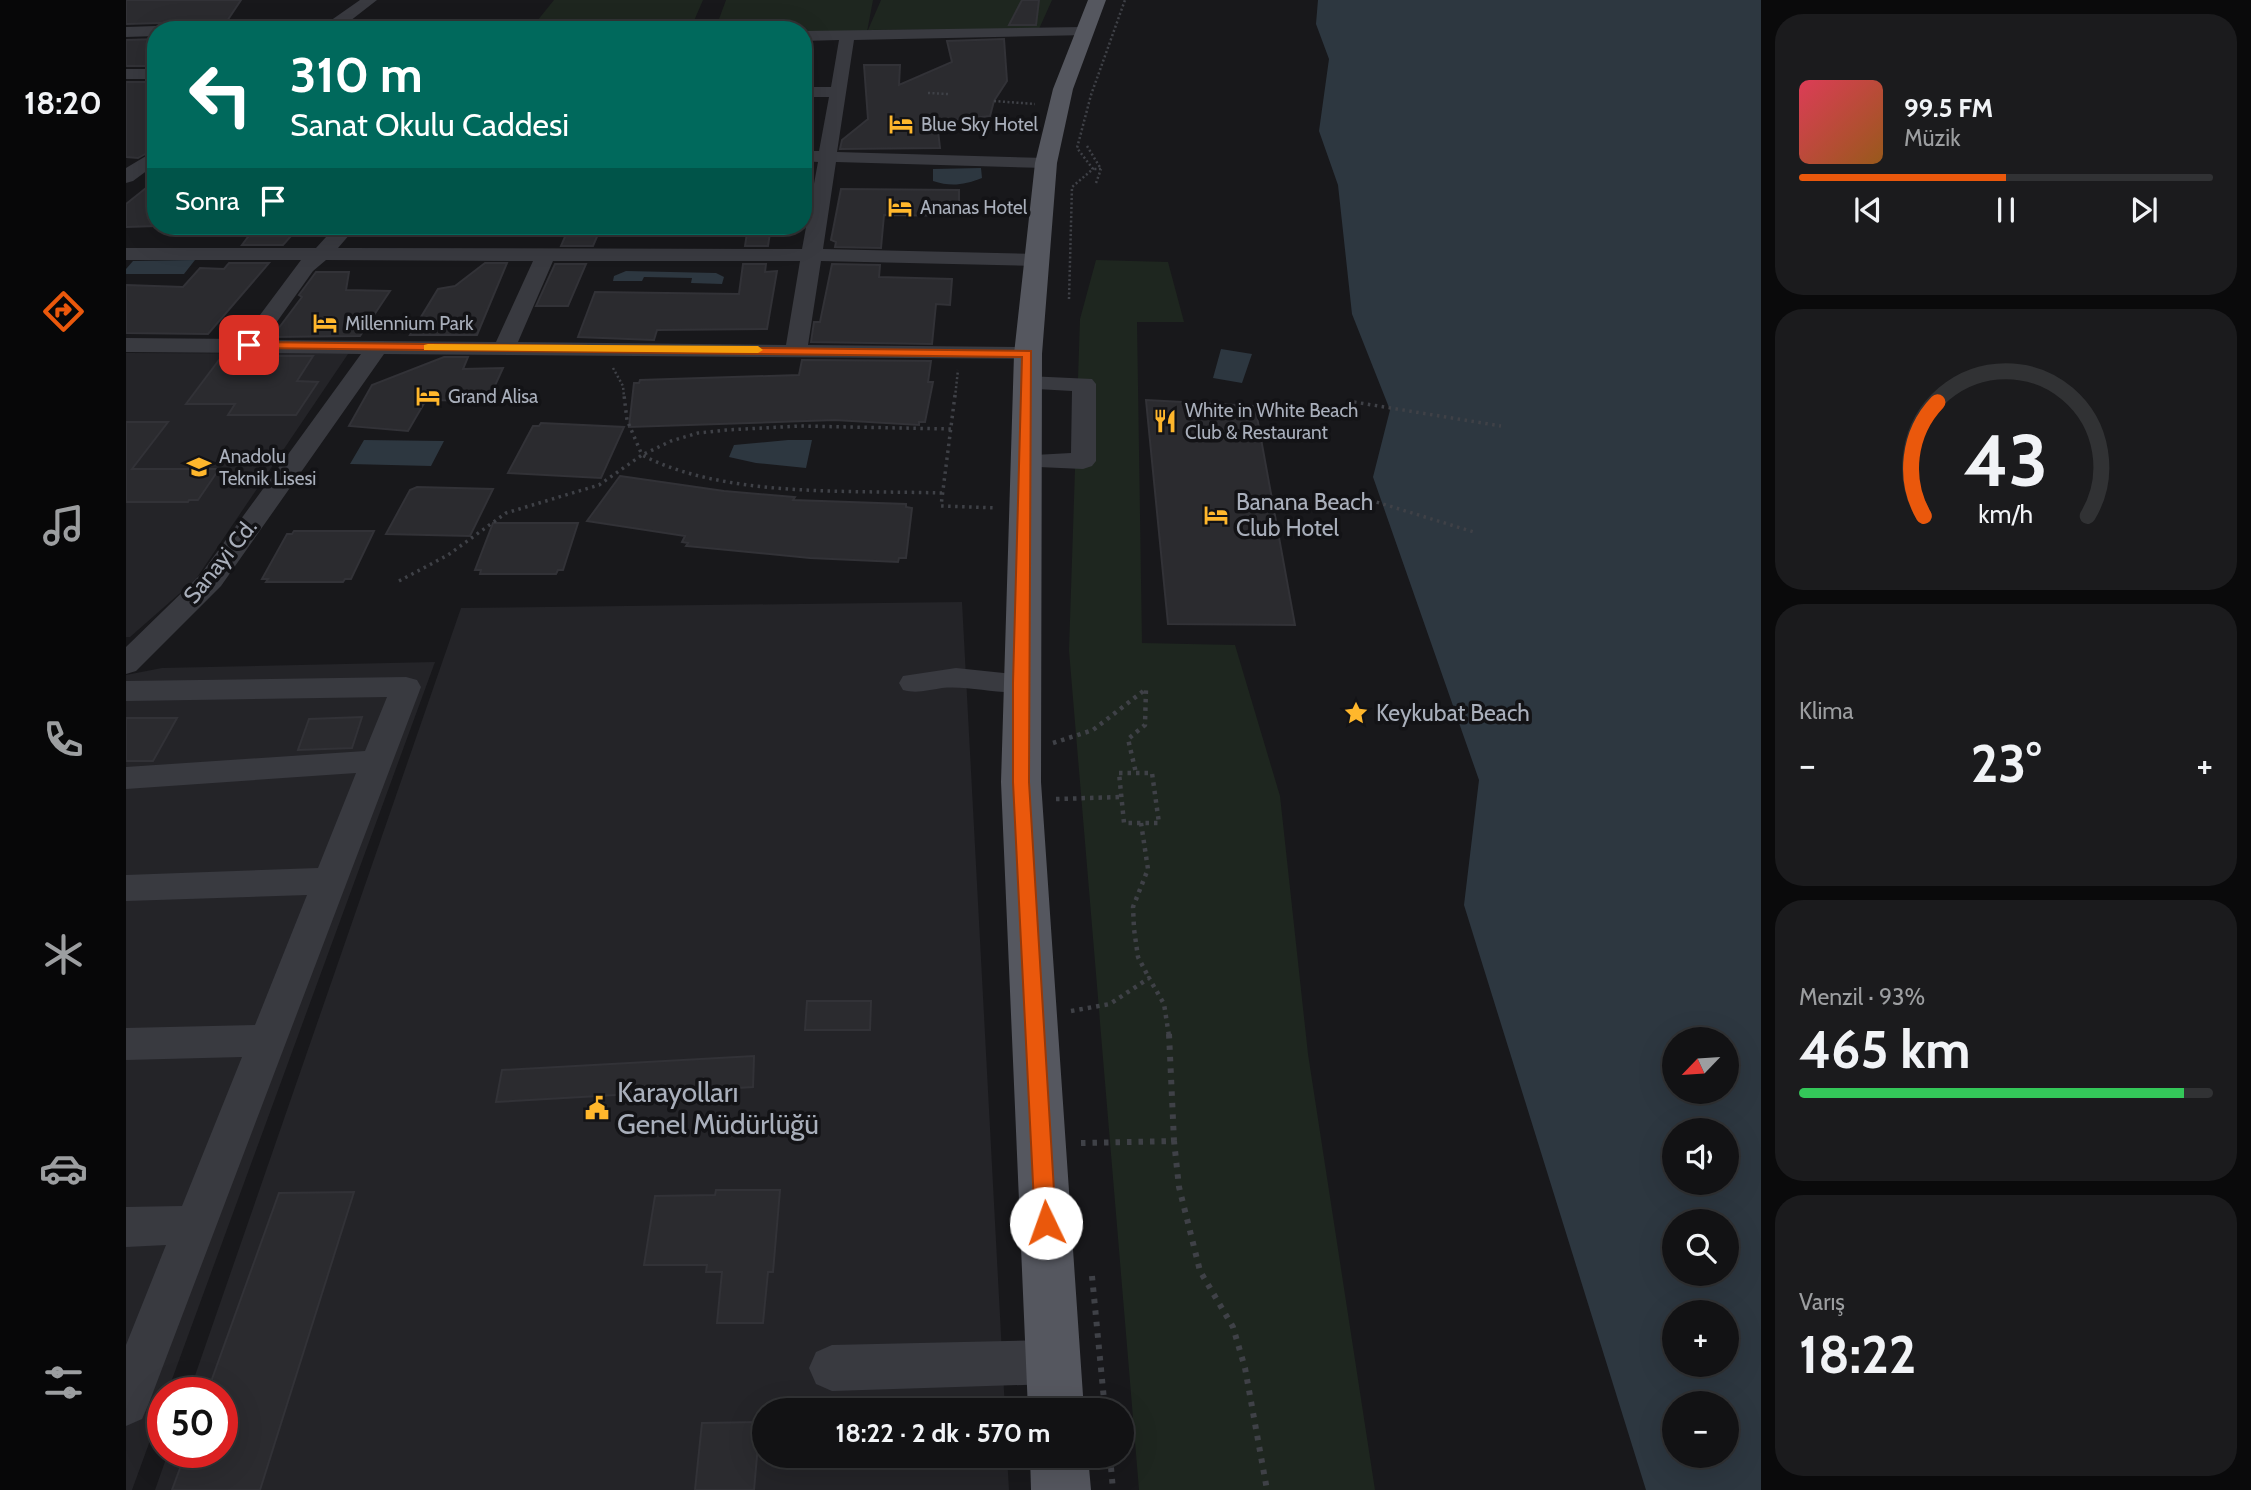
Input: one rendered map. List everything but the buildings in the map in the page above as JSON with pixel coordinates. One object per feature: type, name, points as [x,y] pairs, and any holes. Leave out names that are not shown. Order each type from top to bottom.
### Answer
[{"type":"main road","points":[[1055,1398],[1021,782],[1027,354],[1046,163],[1059,107],[1083,32],[1097,0]]},
{"type":"main road","points":[[1059,1468],[1060,1490]]},
{"type":"street","points":[[339,21],[370,0]]},
{"type":"street","points":[[126,32],[147,31]]},
{"type":"street","points":[[812,36],[1083,32]]},
{"type":"street","points":[[812,208],[829,157],[847,37]]},
{"type":"street","points":[[126,74],[147,74]]},
{"type":"street","points":[[126,90],[147,78]]},
{"type":"street","points":[[812,92],[837,92]]},
{"type":"street","points":[[812,156],[1046,163]]},
{"type":"street","points":[[249,345],[306,267],[339,235]]},
{"type":"street","points":[[796,350],[811,255],[811,235]]},
{"type":"street","points":[[126,254],[811,255],[1038,260]]},
{"type":"street","points":[[504,348],[544,256]]},
{"type":"street","points":[[126,345],[1027,354]]},
{"type":"street","name":"Sanayi Cd.","points":[[126,664],[211,580],[378,347]]},
{"type":"street","points":[[1025,461],[1083,461],[1084,384],[1027,383]]},
{"type":"street","points":[[914,683],[946,676],[972,676],[1021,683]]},
{"type":"street","points":[[126,691],[406,687],[126,1403]]},
{"type":"street","points":[[126,778],[377,761]]},
{"type":"street","points":[[126,888],[330,881]]},
{"type":"street","points":[[126,1044],[268,1040]]},
{"type":"street","points":[[126,1227],[195,1225]]},
{"type":"street","points":[[832,1368],[1053,1362]]},
{"type":"path","points":[[1072,151],[1119,0]]},
{"type":"path","points":[[1093,169],[1077,148],[1091,95],[1125,0]]},
{"type":"path","points":[[928,93],[948,94]]},
{"type":"path","points":[[994,101],[1059,107]]},
{"type":"path","points":[[1087,146],[1101,169]]},
{"type":"path","points":[[1069,299],[1072,187],[1093,169],[1101,169]]},
{"type":"path","points":[[1096,183],[1101,169]]},
{"type":"path","points":[[1065,184],[1065,196]]},
{"type":"path","points":[[608,348],[607,357],[623,386],[627,420],[642,455],[667,468],[756,485],[942,493]]},
{"type":"path","points":[[960,359],[941,506],[997,508]]},
{"type":"path","points":[[1354,402],[1501,426]]},
{"type":"path","points":[[400,581],[421,566],[449,555],[506,513],[599,485],[642,455],[671,441],[698,433],[800,426],[951,429]]},
{"type":"path","points":[[1370,500],[1477,533]]},
{"type":"path","points":[[1052,743],[1082,738],[1093,732],[1146,689],[1145,725],[1128,739],[1136,773]]},
{"type":"path","points":[[1052,730],[1053,757]]},
{"type":"path","points":[[1119,773],[1152,773],[1159,823],[1125,823],[1122,797],[1119,773]]},
{"type":"path","points":[[1057,811],[1056,799],[1122,797]]},
{"type":"path","points":[[1141,822],[1148,869],[1133,906],[1134,929],[1138,957],[1164,1004],[1169,1026],[1174,1141],[1179,1187],[1200,1271],[1233,1327],[1245,1368],[1267,1490]]},
{"type":"path","points":[[1071,1011],[1110,1004],[1149,978]]},
{"type":"path","points":[[1070,999],[1072,1024]]},
{"type":"path","points":[[1080,1130],[1082,1157]]},
{"type":"path","points":[[1081,1143],[1174,1141]]},
{"type":"path","points":[[1090,1264],[1104,1398]]},
{"type":"path","points":[[1111,1468],[1113,1490]]},
{"type":"shaded area","points":[[554,0],[703,0],[694,21],[537,21]]},
{"type":"shaded area","points":[[726,0],[873,0],[867,32],[812,31],[812,21],[718,21]]},
{"type":"shaded area","points":[[881,0],[1052,0],[1039,29],[868,30]]},
{"type":"shaded area","points":[[1318,0],[1761,0],[1761,1490],[1646,1490],[1464,905],[1479,780],[1373,477],[1390,410],[1352,314],[1338,185],[1319,131],[1329,59],[1316,24]]},
{"type":"shaded area","points":[[981,168],[982,178],[969,182],[952,185],[933,181],[933,169]]},
{"type":"shaded area","points":[[195,260],[184,274],[126,274],[126,269],[133,261]]},
{"type":"shaded area","points":[[1096,260],[1168,262],[1184,322],[1137,322],[1142,643],[1235,645],[1280,796],[1308,1054],[1375,1490],[1139,1490],[1134,1398],[1131,1398],[1069,650],[1080,319]]},
{"type":"shaded area","points":[[626,271],[716,273],[724,277],[722,284],[691,283],[692,278],[644,277],[642,281],[613,281],[614,276]]},
{"type":"shaded area","points":[[1221,349],[1252,354],[1242,383],[1213,378]]},
{"type":"shaded area","name":"Anadolu Teknik Lisesi","points":[[126,353],[348,354],[196,579],[130,637],[126,637]]},
{"type":"shaded area","points":[[364,440],[444,441],[431,466],[350,464]]},
{"type":"shaded area","points":[[812,440],[806,468],[756,463],[729,457],[734,445]]},
{"type":"shaded area","points":[[962,602],[1004,1398],[752,1398],[752,1468],[1008,1468],[1009,1490],[155,1490],[163,1468],[238,1468],[238,1377],[195,1377],[461,608]]},
{"type":"shaded area","points":[[435,662],[173,1377],[147,1377],[147,1449],[132,1490],[126,1490],[126,675],[162,668]]},
{"type":"slow traffic","points":[[428,347],[758,350]]},
{"type":"place","name":"Blue Sky Hotel","points":[[901,124]]},
{"type":"place","name":"Ananas Hotel","points":[[900,207]]},
{"type":"place","name":"Millennium Park","points":[[325,323]]},
{"type":"place","name":"Grand Alisa","points":[[428,396]]},
{"type":"place","name":"White in White Beach Club & Restaurant","points":[[1165,421]]},
{"type":"place","name":"Anadolu Teknik Lisesi","points":[[199,467]]},
{"type":"place","name":"Banana Beach Club Hotel","points":[[1216,515]]},
{"type":"place","name":"Keykubat Beach","points":[[1356,713]]},
{"type":"place","name":"Karayolları Genel Müdürlüğü","points":[[597,1108]]},
{"type":"route","points":[[249,345],[1027,354],[1021,782],[1046,1223]]}]
